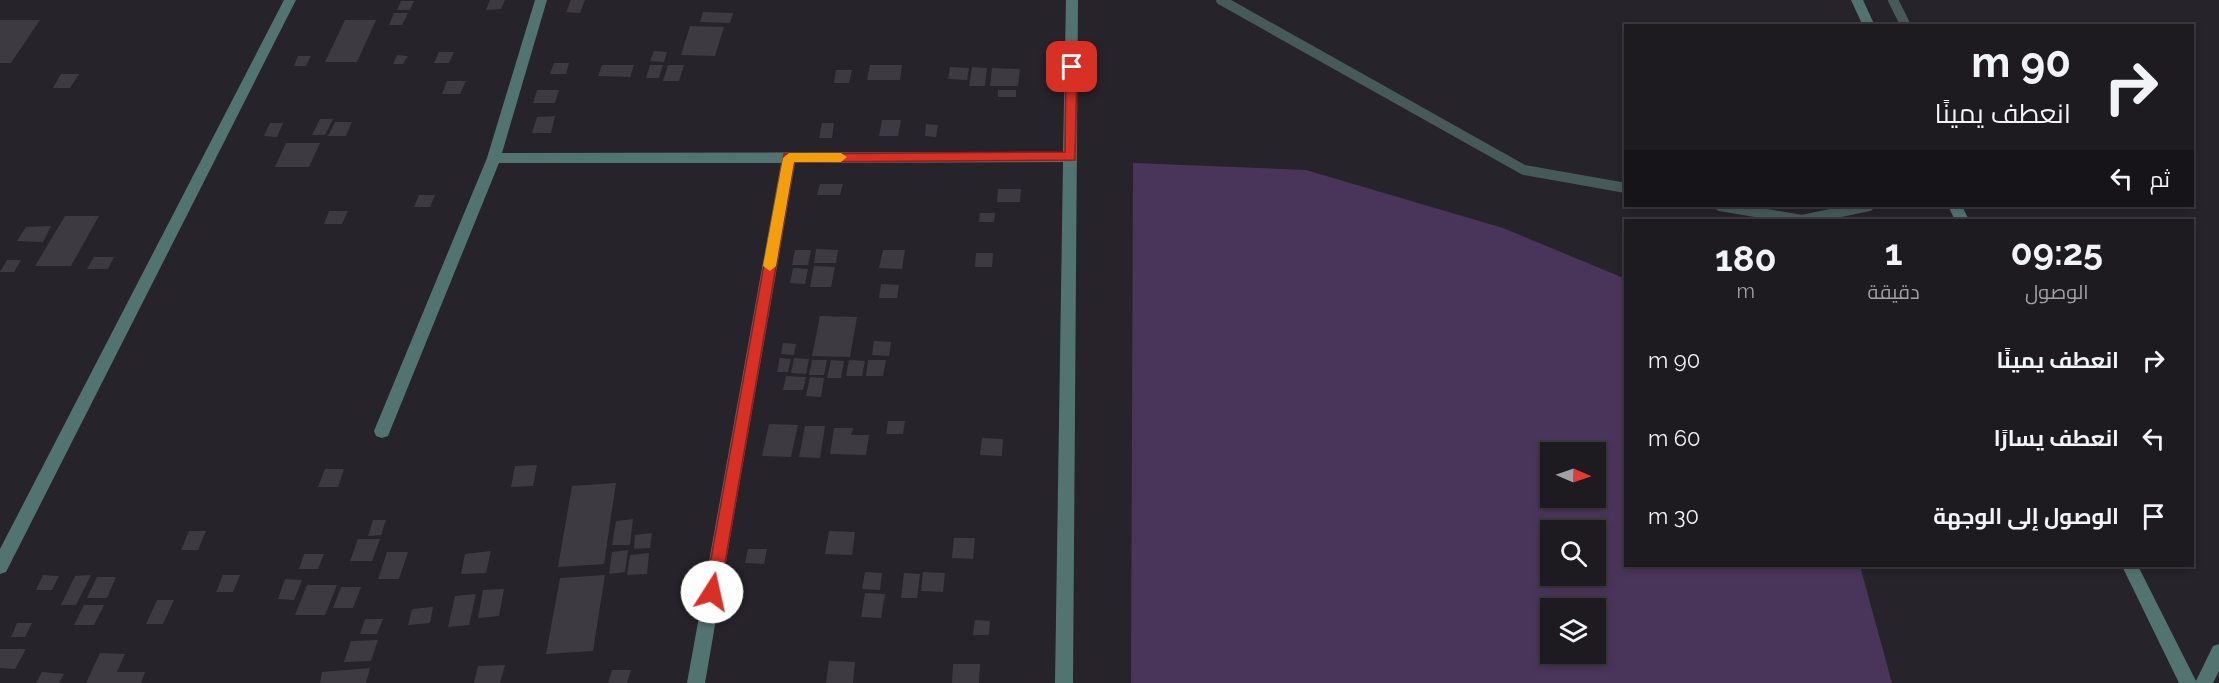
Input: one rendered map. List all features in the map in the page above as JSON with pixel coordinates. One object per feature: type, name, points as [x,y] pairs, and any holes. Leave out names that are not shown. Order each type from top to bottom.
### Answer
[{"type":"street","points":[[0,566],[290,0]]},
{"type":"street","points":[[382,431],[494,158],[541,0]]},
{"type":"street","points":[[1064,683],[1072,0]]},
{"type":"street","points":[[1857,0],[1868,24]]},
{"type":"street","points":[[494,158],[1071,157]]},
{"type":"street","points":[[696,683],[789,158]]},
{"type":"street","points":[[2130,567],[2188,683]]},
{"type":"street","points":[[2204,683],[2219,652]]},
{"type":"shaded area","points":[[1133,163],[1306,170],[1503,228],[1624,278],[1624,567],[1860,567],[1892,683],[1131,683]]},
{"type":"building","points":[[490,0],[505,0],[501,9],[486,10]]},
{"type":"building","points":[[571,0],[585,0],[580,13],[566,12]]},
{"type":"building","points":[[401,1],[414,1],[410,10],[397,10]]},
{"type":"building","points":[[703,12],[733,13],[730,23],[700,22]]},
{"type":"building","points":[[394,13],[408,13],[402,25],[389,25]]},
{"type":"building","points":[[0,20],[40,20],[11,63],[0,63]]},
{"type":"building","points":[[345,20],[376,20],[357,62],[325,62]]},
{"type":"building","points":[[690,26],[724,27],[715,56],[681,55]]},
{"type":"building","points":[[654,51],[667,52],[664,62],[650,61]]},
{"type":"building","points":[[439,52],[454,52],[449,63],[434,63]]},
{"type":"building","points":[[397,55],[408,56],[403,64],[393,64]]},
{"type":"building","points":[[298,56],[311,56],[306,66],[294,66]]},
{"type":"building","points":[[554,63],[569,63],[566,74],[550,74]]},
{"type":"building","points":[[602,65],[634,65],[630,77],[598,76]]},
{"type":"building","points":[[650,65],[663,65],[659,78],[646,78]]},
{"type":"building","points":[[668,65],[684,65],[679,81],[663,81]]},
{"type":"building","points":[[870,65],[902,65],[900,80],[867,80]]},
{"type":"building","points":[[950,67],[969,68],[967,80],[948,79]]},
{"type":"building","points":[[972,67],[987,68],[985,86],[969,86]]},
{"type":"building","points":[[992,68],[1020,69],[1018,86],[990,86]]},
{"type":"building","points":[[836,70],[852,70],[849,83],[834,83]]},
{"type":"building","points":[[61,74],[79,74],[70,88],[53,88]]},
{"type":"building","points":[[447,81],[466,81],[460,94],[442,94]]},
{"type":"building","points":[[537,90],[559,90],[555,103],[533,103]]},
{"type":"building","points":[[998,90],[1016,90],[1016,97],[998,97]]},
{"type":"building","points":[[555,116],[551,133],[532,133],[537,117]]},
{"type":"building","points":[[320,119],[333,119],[325,135],[312,135]]},
{"type":"building","points":[[882,120],[901,120],[898,136],[879,136]]},
{"type":"building","points":[[335,122],[352,122],[346,136],[328,136]]},
{"type":"building","points":[[270,123],[283,123],[277,137],[264,136]]},
{"type":"building","points":[[822,123],[834,123],[832,138],[819,138]]},
{"type":"building","points":[[926,124],[938,125],[936,137],[925,136]]},
{"type":"building","points":[[286,143],[320,143],[309,167],[275,167]]},
{"type":"building","points":[[820,184],[843,184],[840,195],[817,195]]},
{"type":"building","points":[[998,189],[1021,189],[1020,202],[997,202]]},
{"type":"building","points":[[419,195],[435,195],[430,207],[414,207]]},
{"type":"building","points":[[329,211],[348,211],[342,224],[324,224]]},
{"type":"building","points":[[980,213],[995,213],[994,222],[979,222]]},
{"type":"building","points":[[65,216],[99,216],[71,266],[35,266]]},
{"type":"building","points":[[51,226],[43,242],[17,241],[26,227]]},
{"type":"building","points":[[816,249],[838,250],[836,263],[814,263]]},
{"type":"building","points":[[795,250],[811,250],[808,265],[792,265]]},
{"type":"building","points":[[883,250],[905,250],[902,269],[879,268]]},
{"type":"building","points":[[976,253],[993,253],[992,267],[975,267]]},
{"type":"building","points":[[94,257],[114,257],[108,269],[87,269]]},
{"type":"building","points":[[7,260],[21,260],[14,272],[0,272]]},
{"type":"building","points":[[814,266],[835,267],[831,287],[810,287]]},
{"type":"building","points":[[793,268],[808,269],[805,284],[790,283]]},
{"type":"building","points":[[881,284],[899,285],[897,298],[879,298]]},
{"type":"building","points":[[820,316],[857,317],[850,357],[812,356]]},
{"type":"building","points":[[874,341],[891,342],[889,356],[872,355]]},
{"type":"building","points":[[783,343],[796,344],[794,355],[781,354]]},
{"type":"building","points":[[780,358],[791,359],[788,372],[777,372]]},
{"type":"building","points":[[794,358],[809,359],[806,374],[791,373]]},
{"type":"building","points":[[812,360],[827,360],[824,375],[809,375]]},
{"type":"building","points":[[831,360],[844,361],[841,378],[827,378]]},
{"type":"building","points":[[849,360],[865,361],[862,376],[846,376]]},
{"type":"building","points":[[868,360],[886,360],[883,376],[866,376]]},
{"type":"building","points":[[786,376],[806,377],[803,390],[783,390]]},
{"type":"building","points":[[810,377],[824,378],[821,397],[806,396]]},
{"type":"building","points":[[888,421],[905,421],[903,434],[886,434]]},
{"type":"building","points":[[769,424],[798,425],[791,457],[762,456]]},
{"type":"building","points":[[805,426],[825,426],[820,458],[799,457]]},
{"type":"building","points":[[834,428],[853,428],[851,435],[869,435],[866,455],[830,454]]},
{"type":"building","points":[[982,438],[1003,439],[1002,456],[980,455]]},
{"type":"building","points":[[537,465],[533,486],[511,487],[515,466]]},
{"type":"building","points":[[325,469],[344,469],[338,487],[318,487]]},
{"type":"building","points":[[616,483],[604,564],[558,567],[572,486]]},
{"type":"building","points":[[633,519],[630,545],[612,545],[616,521]]},
{"type":"building","points":[[373,520],[386,520],[381,535],[368,536]]},
{"type":"building","points":[[189,531],[206,531],[198,550],[181,550]]},
{"type":"building","points":[[829,531],[855,532],[852,555],[825,554]]},
{"type":"building","points":[[652,533],[650,548],[634,549],[635,535]]},
{"type":"building","points":[[954,538],[975,538],[973,559],[952,558]]},
{"type":"building","points":[[358,539],[380,539],[372,561],[350,561]]},
{"type":"building","points":[[748,549],[767,549],[764,564],[745,563]]},
{"type":"building","points":[[628,550],[625,572],[609,574],[612,552]]},
{"type":"building","points":[[491,551],[486,573],[461,574],[465,554]]},
{"type":"building","points":[[387,552],[408,552],[399,579],[378,579]]},
{"type":"building","points":[[649,553],[647,574],[627,575],[630,555]]},
{"type":"building","points":[[304,554],[324,554],[318,569],[299,569]]},
{"type":"building","points":[[865,572],[882,573],[880,590],[862,589]]},
{"type":"building","points":[[923,572],[945,573],[943,592],[921,591]]},
{"type":"building","points":[[904,573],[920,574],[917,598],[901,598]]},
{"type":"building","points":[[43,575],[59,576],[52,590],[36,590]]},
{"type":"building","points":[[91,575],[76,605],[61,605],[75,576]]},
{"type":"building","points":[[223,575],[240,575],[233,592],[216,592]]},
{"type":"building","points":[[605,575],[593,651],[546,654],[560,578]]},
{"type":"building","points":[[97,577],[116,577],[107,598],[87,598]]},
{"type":"building","points":[[285,579],[302,580],[294,600],[278,599]]},
{"type":"building","points":[[307,585],[337,585],[325,615],[295,615]]},
{"type":"building","points":[[341,587],[361,587],[353,608],[333,608]]},
{"type":"building","points":[[504,589],[499,616],[478,618],[483,590]]},
{"type":"building","points":[[865,593],[885,594],[881,618],[861,617]]},
{"type":"building","points":[[476,594],[469,625],[448,627],[455,596]]},
{"type":"building","points":[[157,600],[174,600],[163,624],[146,624]]},
{"type":"building","points":[[84,605],[104,605],[94,625],[74,625]]},
{"type":"building","points":[[433,607],[430,623],[408,625],[412,609]]},
{"type":"building","points":[[365,619],[383,619],[377,634],[360,634]]},
{"type":"building","points":[[975,620],[990,621],[989,635],[973,635]]},
{"type":"building","points":[[17,623],[32,623],[25,637],[11,637]]},
{"type":"building","points":[[378,640],[371,661],[344,662],[351,641]]},
{"type":"building","points":[[0,649],[26,649],[15,669],[0,668]]},
{"type":"building","points":[[100,653],[125,654],[117,672],[145,672],[141,683],[86,683]]},
{"type":"building","points":[[829,661],[855,662],[853,683],[826,683]]},
{"type":"building","points":[[953,664],[980,664],[979,683],[952,683]]},
{"type":"building","points":[[505,665],[500,683],[474,683],[478,666]]},
{"type":"building","points":[[370,668],[366,683],[320,683],[322,672]]},
{"type":"building","points":[[612,670],[631,670],[627,683],[608,683]]},
{"type":"building","points":[[42,672],[64,674],[59,683],[36,683]]},
{"type":"waterway","points":[[1221,0],[1524,170],[1624,188]]},
{"type":"waterway","points":[[1893,0],[1905,24]]},
{"type":"waterway","points":[[1726,207],[1796,219]]},
{"type":"waterway","points":[[1807,219],[1864,207]]},
{"type":"slow traffic","points":[[770,266],[789,158],[841,157]]},
{"type":"route","points":[[712,592],[789,158],[1071,157],[1072,67]]}]
